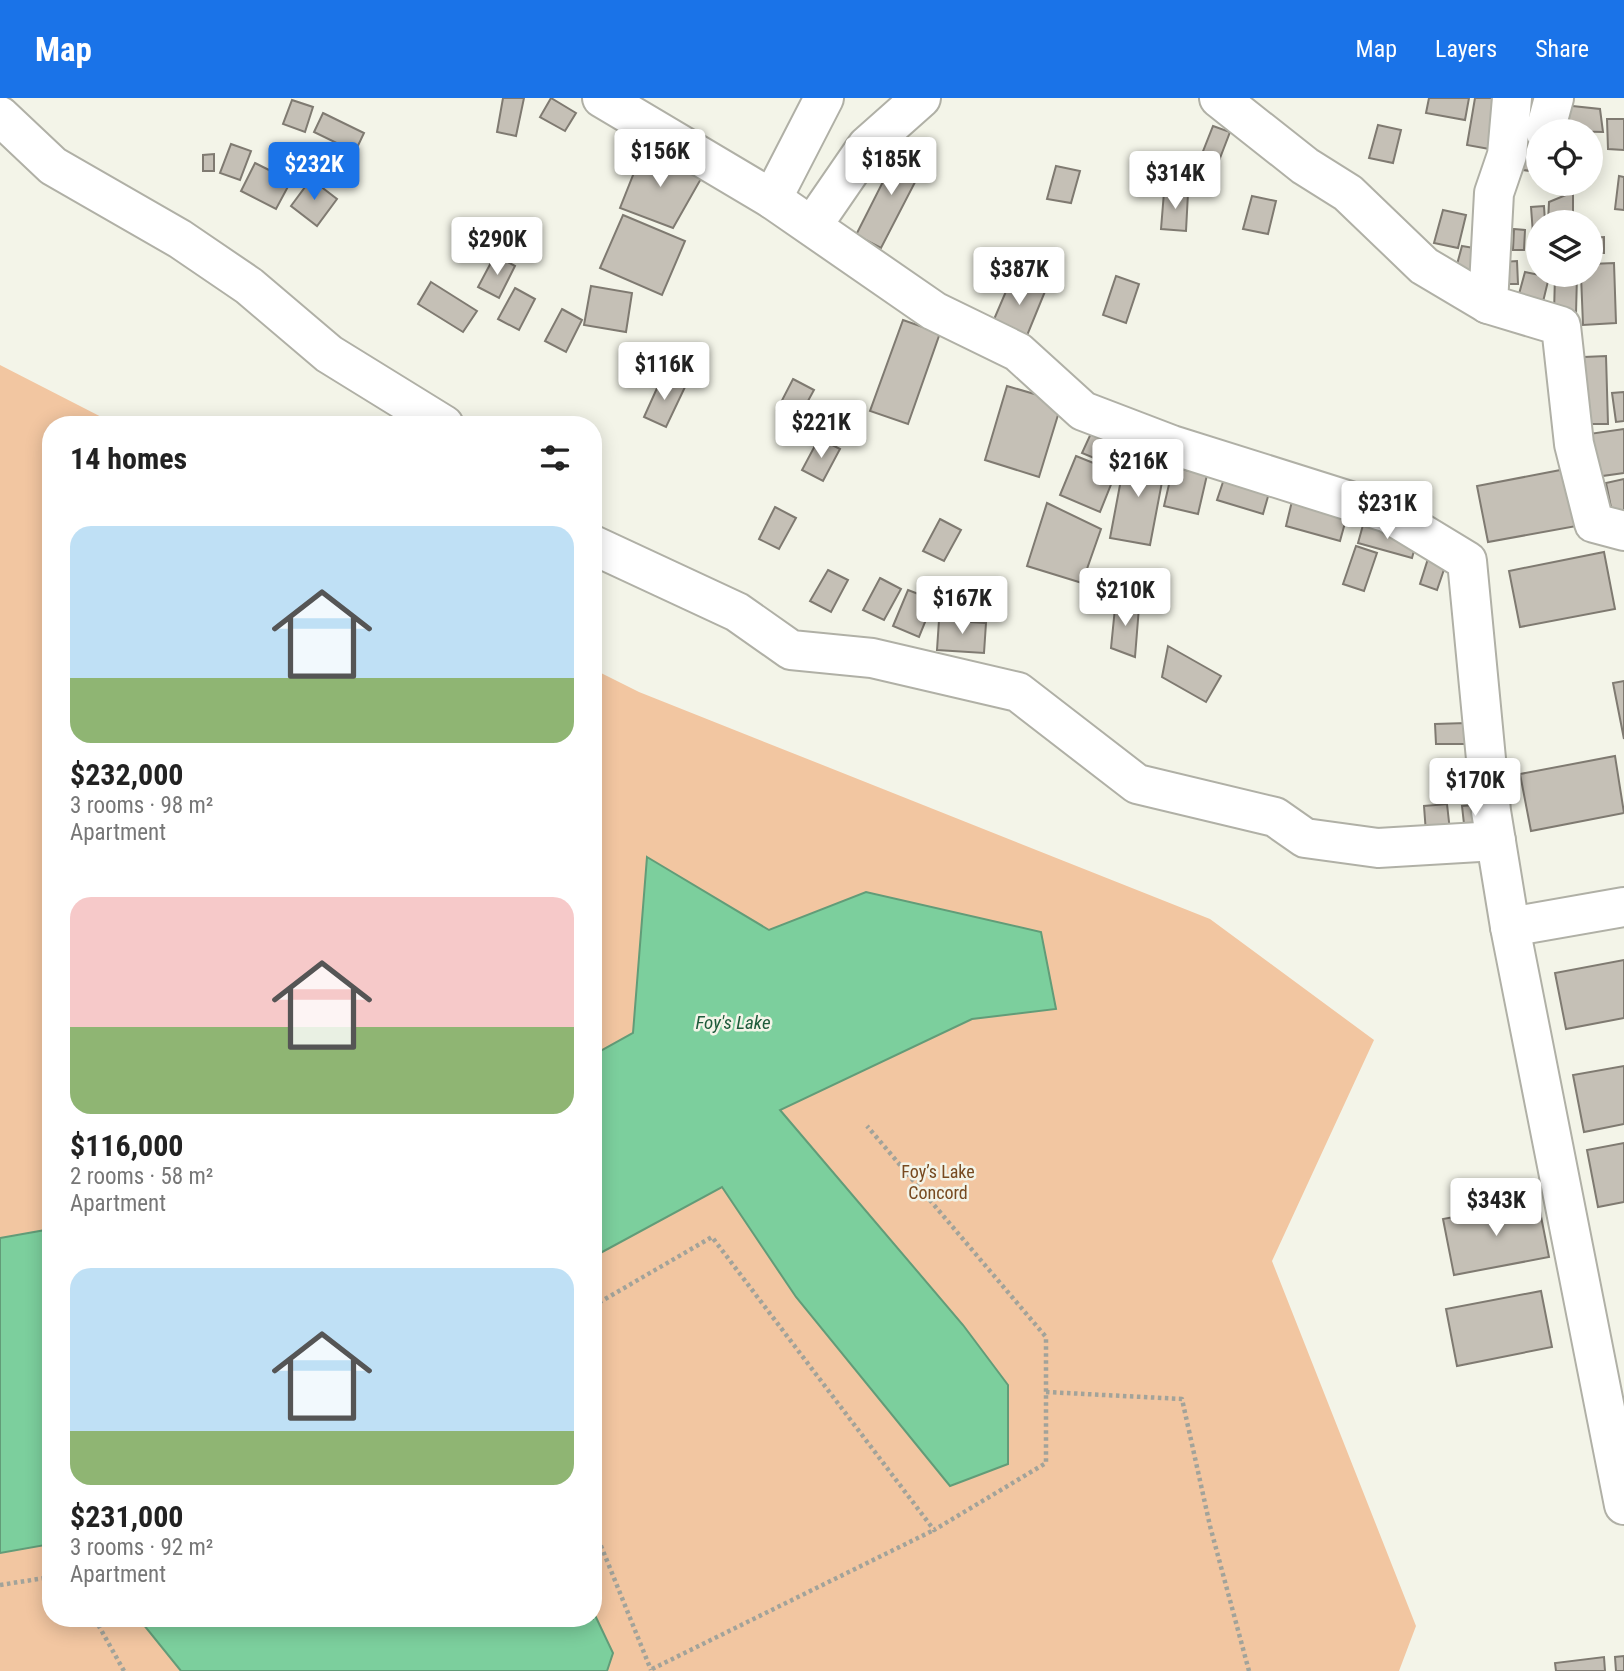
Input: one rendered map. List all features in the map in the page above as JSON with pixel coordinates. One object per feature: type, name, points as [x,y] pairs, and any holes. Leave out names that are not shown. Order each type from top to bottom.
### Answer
[{"type":"street","points":[[602,98],[772,199],[934,311],[1018,352],[1083,411],[1172,446],[1388,513],[1467,561],[1496,841],[1510,927],[1624,1505]]},
{"type":"street","points":[[772,199],[824,98]]},
{"type":"street","points":[[811,226],[867,146],[921,98]]},
{"type":"street","points":[[1219,98],[1305,166],[1348,193],[1424,266],[1488,304],[1561,326],[1574,444],[1594,523],[1624,531]]},
{"type":"street","points":[[1488,304],[1494,193],[1507,155],[1512,98]]},
{"type":"street","points":[[1548,119],[1554,98]]},
{"type":"street","points":[[0,116],[53,166],[180,239],[249,286],[329,354],[429,416]]},
{"type":"street","points":[[602,549],[737,612],[791,650],[872,658],[1018,692],[1137,784],[1275,817],[1305,838],[1378,849],[1496,841]]},
{"type":"street","points":[[1510,927],[1624,907]]},
{"type":"path","points":[[602,1548],[651,1670],[934,1531],[1046,1463],[1046,1337],[867,1126]]},
{"type":"path","points":[[602,1301],[712,1237],[934,1531]]},
{"type":"path","points":[[1046,1392],[1182,1399],[1210,1526],[1249,1671]]},
{"type":"path","points":[[0,1585],[42,1578]]},
{"type":"path","points":[[99,1627],[124,1671]]},
{"type":"green space","name":"Foy’s Lake Concord","points":[[0,365],[99,416],[42,416],[42,1627],[602,1627],[602,674],[639,692],[1210,919],[1374,1040],[1272,1261],[1416,1626],[1399,1671],[0,1671]]},
{"type":"water","name":"Foy's Lake","points":[[647,857],[769,930],[866,892],[1041,932],[1056,1009],[972,1019],[780,1110],[963,1325],[1008,1385],[1008,1464],[950,1486],[796,1297],[722,1187],[602,1252],[602,1050],[633,1033]]},
{"type":"water","points":[[42,1231],[42,1546],[0,1553],[0,1238]]},
{"type":"water","points":[[145,1627],[601,1627],[613,1653],[607,1671],[181,1671]]},
{"type":"building","points":[[503,98],[524,98],[516,136],[497,132]]},
{"type":"building","points":[[551,98],[576,113],[565,131],[540,117]]},
{"type":"building","points":[[1429,98],[1469,98],[1465,120],[1426,113]]},
{"type":"building","points":[[1475,98],[1515,98],[1506,152],[1467,145]]},
{"type":"building","points":[[1520,98],[1560,98],[1546,119],[1526,119],[1526,170],[1508,168]]},
{"type":"building","points":[[292,100],[313,107],[305,132],[283,124]]},
{"type":"building","points":[[1563,105],[1600,109],[1601,119],[1563,119]]},
{"type":"building","points":[[323,113],[364,133],[355,152],[314,132]]},
{"type":"building","points":[[1607,119],[1624,119],[1624,150],[1608,149]]},
{"type":"building","points":[[1378,125],[1401,130],[1393,163],[1369,158]]},
{"type":"building","points":[[1213,126],[1230,132],[1215,171],[1198,164]]},
{"type":"building","points":[[231,144],[251,151],[240,180],[220,173]]},
{"type":"building","points":[[645,145],[702,177],[673,228],[620,208]]},
{"type":"building","points":[[901,146],[927,159],[881,248],[856,235]]},
{"type":"building","points":[[214,154],[214,171],[203,171],[203,155]]},
{"type":"building","points":[[255,163],[291,181],[276,209],[241,191]]},
{"type":"building","points":[[1056,166],[1080,171],[1071,203],[1047,199]]},
{"type":"building","points":[[1619,176],[1624,177],[1624,210],[1615,209]]},
{"type":"building","points":[[311,179],[337,199],[317,226],[291,206]]},
{"type":"building","points":[[1164,192],[1188,193],[1186,231],[1161,229]]},
{"type":"building","points":[[1252,196],[1276,201],[1268,234],[1243,229]]},
{"type":"building","points":[[1563,196],[1573,196],[1573,210],[1549,210],[1549,202]]},
{"type":"building","points":[[1544,206],[1544,210],[1531,210],[1531,207]]},
{"type":"building","points":[[1443,210],[1466,215],[1458,248],[1434,243]]},
{"type":"building","points":[[623,215],[685,241],[662,295],[600,268]]},
{"type":"building","points":[[1514,229],[1525,230],[1524,250],[1513,250]]},
{"type":"building","points":[[1462,246],[1486,250],[1478,284],[1453,279]]},
{"type":"building","points":[[495,255],[515,266],[499,298],[478,287]]},
{"type":"building","points":[[1517,261],[1518,284],[1503,284],[1502,262]]},
{"type":"building","points":[[1603,263],[1614,263],[1616,323],[1583,325],[1581,287],[1603,287]]},
{"type":"building","points":[[1525,272],[1526,287],[1547,287],[1541,310],[1516,305]]},
{"type":"building","points":[[1013,275],[1046,289],[1026,338],[992,324]]},
{"type":"building","points":[[1116,276],[1139,284],[1126,323],[1103,315]]},
{"type":"building","points":[[431,282],[477,311],[463,332],[418,304]]},
{"type":"building","points":[[591,286],[632,293],[626,332],[584,325]]},
{"type":"building","points":[[1555,287],[1577,287],[1576,314],[1554,314]]},
{"type":"building","points":[[515,288],[535,299],[519,330],[498,319]]},
{"type":"building","points":[[562,309],[582,320],[566,352],[545,341]]},
{"type":"building","points":[[903,320],[940,333],[908,424],[870,411]]},
{"type":"building","points":[[1606,356],[1608,424],[1587,424],[1584,357]]},
{"type":"building","points":[[662,377],[685,387],[666,427],[644,417]]},
{"type":"building","points":[[793,379],[814,390],[797,421],[777,410]]},
{"type":"building","points":[[1007,386],[1062,402],[1039,477],[985,460]]},
{"type":"building","points":[[1624,392],[1624,421],[1616,422],[1612,393]]},
{"type":"building","points":[[1093,429],[1128,444],[1118,468],[1082,453]]},
{"type":"building","points":[[1624,429],[1624,473],[1595,477],[1589,434]]},
{"type":"building","points":[[819,438],[840,449],[823,481],[802,470]]},
{"type":"building","points":[[1126,453],[1166,461],[1150,545],[1110,538]]},
{"type":"building","points":[[1076,456],[1116,472],[1100,512],[1060,495]]},
{"type":"building","points":[[1173,467],[1207,475],[1198,514],[1164,506]]},
{"type":"building","points":[[1571,468],[1582,525],[1488,542],[1477,486]]},
{"type":"building","points":[[1224,479],[1269,493],[1263,514],[1217,500]]},
{"type":"building","points":[[1624,479],[1624,524],[1614,522],[1606,483]]},
{"type":"building","points":[[1293,497],[1348,512],[1340,541],[1286,526]]},
{"type":"building","points":[[1047,503],[1101,529],[1082,583],[1027,566]]},
{"type":"building","points":[[775,507],[796,518],[779,549],[759,539]]},
{"type":"building","points":[[940,519],[961,530],[944,561],[923,551]]},
{"type":"building","points":[[1363,525],[1417,540],[1412,558],[1358,543]]},
{"type":"building","points":[[1356,546],[1377,553],[1364,591],[1343,584]]},
{"type":"building","points":[[1432,546],[1450,552],[1437,590],[1420,584]]},
{"type":"building","points":[[1604,552],[1615,609],[1520,627],[1509,571]]},
{"type":"building","points":[[828,570],[848,580],[831,612],[810,601]]},
{"type":"building","points":[[880,578],[901,589],[884,620],[863,610]]},
{"type":"building","points":[[908,590],[934,600],[919,637],[893,626]]},
{"type":"building","points":[[1116,598],[1139,607],[1135,657],[1111,648]]},
{"type":"building","points":[[939,620],[986,623],[984,653],[937,650]]},
{"type":"building","points":[[1168,646],[1221,676],[1206,702],[1162,677]]},
{"type":"building","points":[[1624,681],[1624,739],[1613,683]]},
{"type":"building","points":[[1466,723],[1467,744],[1436,744],[1435,724]]},
{"type":"building","points":[[1615,756],[1624,813],[1531,831],[1520,774]]},
{"type":"building","points":[[1476,768],[1477,789],[1436,791],[1435,770]]},
{"type":"building","points":[[1447,804],[1450,831],[1426,833],[1424,806]]},
{"type":"building","points":[[1486,804],[1488,831],[1465,833],[1462,806]]},
{"type":"building","points":[[1624,960],[1624,1018],[1566,1029],[1555,973]]},
{"type":"building","points":[[1624,1066],[1624,1124],[1584,1132],[1573,1075]]},
{"type":"building","points":[[1624,1143],[1624,1202],[1598,1207],[1587,1150]]},
{"type":"building","points":[[1538,1201],[1549,1257],[1454,1275],[1443,1219]]},
{"type":"building","points":[[1541,1291],[1552,1347],[1457,1366],[1446,1309]]},
{"type":"building","points":[[1624,1656],[1624,1671],[1616,1671],[1615,1657]]},
{"type":"building","points":[[1604,1657],[1605,1671],[1556,1671],[1555,1663]]}]
